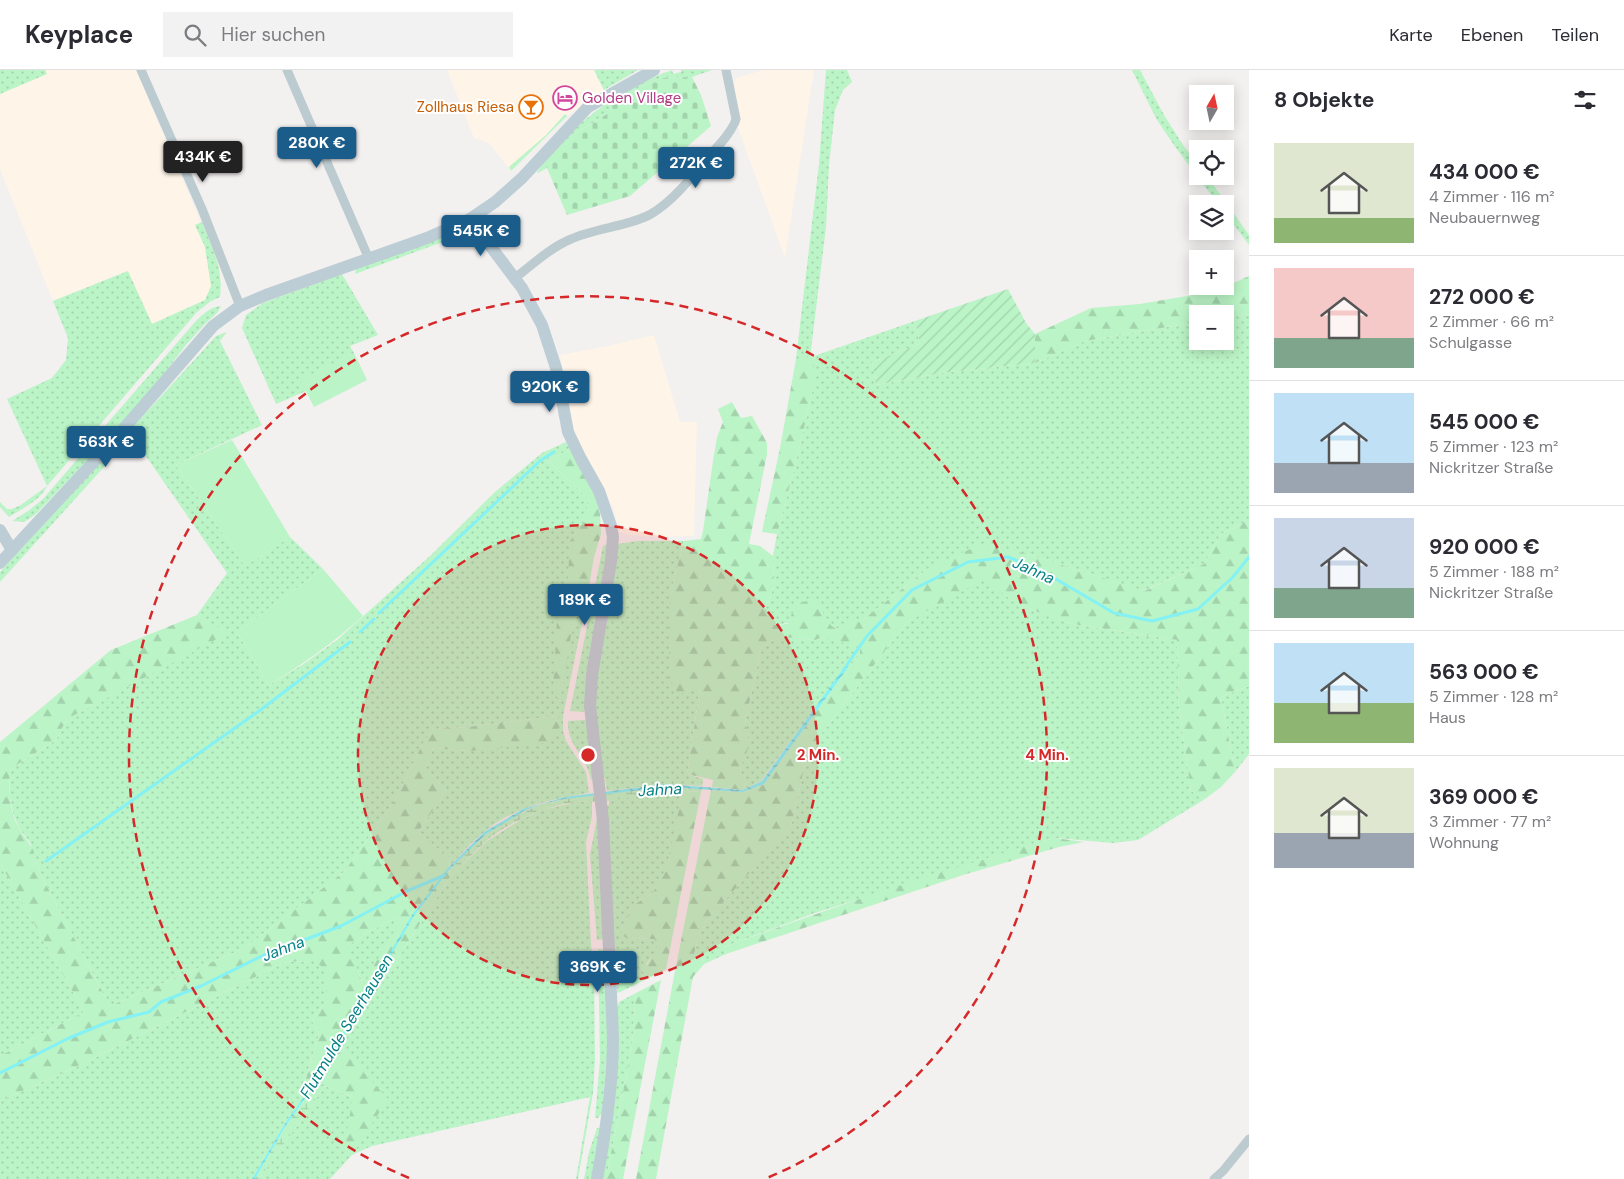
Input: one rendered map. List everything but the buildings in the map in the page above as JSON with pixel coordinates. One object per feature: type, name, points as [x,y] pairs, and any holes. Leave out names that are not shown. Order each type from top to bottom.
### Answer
[{"type":"street","points":[[142,70],[202,209],[240,306]]},
{"type":"street","points":[[287,70],[369,259]]},
{"type":"street","points":[[0,563],[113,441],[213,326],[240,306],[427,238],[470,219],[495,202],[522,178],[588,107],[653,70]]},
{"type":"street","points":[[515,278],[554,248],[571,239],[602,228],[650,215],[670,199],[701,166],[735,122],[726,70]]},
{"type":"street","points":[[470,219],[515,278],[534,307],[556,368],[568,432],[580,459],[599,491],[608,514],[613,537],[609,579],[598,630],[590,694],[590,716],[604,839],[613,1008],[613,1064],[610,1106],[597,1179]]},
{"type":"street","points":[[0,530],[12,550]]},
{"type":"street","points":[[1214,1179],[1249,1140]]},
{"type":"shaded area","points":[[45,70],[136,70],[219,265],[222,282],[205,300],[152,324],[127,271],[53,301],[0,169],[0,94],[46,74]]},
{"type":"shaded area","points":[[447,70],[594,70],[604,90],[567,116],[511,171],[489,143],[474,138]]},
{"type":"shaded area","points":[[763,70],[814,70],[785,258],[737,125],[741,119],[734,84],[736,78]]},
{"type":"shaded area","points":[[654,335],[680,422],[697,422],[694,536],[656,537],[619,532],[613,507],[575,435],[560,355]]},
{"type":"green space","points":[[0,70],[45,70],[47,74],[0,94]]},
{"type":"green space","points":[[594,70],[638,70],[604,90]]},
{"type":"green space","points":[[672,70],[673,74],[681,72],[681,70],[712,70],[692,77],[660,78],[608,105],[612,111],[576,133],[566,145],[563,143],[549,160],[551,163],[547,168],[537,172],[564,139],[597,110],[633,87]]},
{"type":"green space","points":[[826,70],[847,70],[852,82],[843,90],[835,110],[829,165],[826,227],[810,358],[796,359],[819,164]]},
{"type":"green space","points":[[1132,70],[1140,70],[1164,115],[1189,153],[1189,165],[1157,120]]},
{"type":"green space","points":[[692,77],[701,95],[711,126],[630,196],[567,215],[547,168],[551,163],[548,160],[563,143],[566,145],[576,133],[612,111],[608,105],[638,88],[660,78]]},
{"type":"green space","points":[[565,114],[567,116],[511,171],[509,167],[546,135]]},
{"type":"green space","points":[[1204,185],[1213,185],[1221,195],[1211,195]]},
{"type":"green space","points":[[1234,214],[1249,235],[1249,245],[1234,225]]},
{"type":"green space","points":[[202,222],[219,268],[220,297],[211,301],[197,312],[47,486],[7,399],[52,378],[66,360],[68,338],[53,301],[128,271],[152,324],[205,300],[211,286],[205,247],[195,225]]},
{"type":"green space","points":[[455,233],[459,236],[355,274],[356,269]]},
{"type":"green space","points":[[342,274],[378,335],[350,346],[354,353],[301,380],[306,391],[276,404],[242,328],[246,315],[263,303]]},
{"type":"green space","points":[[1249,276],[1249,314],[1234,316],[1234,305],[1189,305],[1189,323],[1085,341],[1035,363],[1035,334],[1091,308],[1140,304],[1193,295],[1234,295],[1234,283]]},
{"type":"green space","points":[[1008,289],[1026,323],[1035,334],[1035,363],[942,373],[876,385],[872,362],[920,344],[915,321]]},
{"type":"green space","points":[[221,306],[217,313],[186,345],[153,388],[116,430],[106,428],[105,426],[195,322],[210,309]]},
{"type":"green space","points":[[1249,314],[1249,527],[1245,522],[1221,534],[1204,564],[1143,591],[1027,554],[930,567],[860,622],[840,629],[833,627],[822,618],[774,625],[765,610],[774,586],[773,556],[814,384],[814,356],[915,321],[920,344],[872,362],[876,385],[942,373],[1035,363],[1085,341],[1189,323],[1189,350],[1234,350],[1234,316]]},
{"type":"green space","points":[[227,332],[220,341],[262,425],[176,465],[245,566],[290,537],[323,569],[237,632],[269,685],[302,665],[337,640],[431,555],[495,492],[542,453],[566,442],[570,449],[548,461],[587,497],[588,515],[570,541],[569,577],[558,604],[571,635],[578,611],[586,604],[563,716],[563,731],[566,741],[586,772],[589,793],[547,801],[508,816],[479,836],[448,868],[450,859],[418,832],[446,791],[426,768],[433,748],[470,751],[503,746],[560,727],[557,716],[468,727],[434,729],[423,743],[394,802],[344,872],[245,948],[110,1006],[41,875],[38,865],[32,861],[31,844],[19,828],[13,813],[10,797],[10,771],[56,740],[67,719],[227,633],[197,615],[227,573],[132,436],[0,582],[0,572],[216,336]]},
{"type":"green space","points":[[354,353],[367,380],[314,407],[300,380]]},
{"type":"green space","points":[[814,356],[814,384],[777,534],[762,532],[796,359]]},
{"type":"green space","points":[[732,402],[741,418],[752,416],[767,443],[767,454],[749,544],[760,546],[773,556],[774,586],[765,610],[773,613],[774,625],[788,624],[797,605],[817,600],[823,608],[823,618],[833,627],[840,629],[848,618],[860,622],[930,567],[977,546],[998,547],[1027,554],[1144,591],[1204,564],[1221,534],[1245,522],[1249,527],[1249,686],[1221,697],[1235,772],[1221,787],[1205,799],[1191,791],[1179,707],[1177,640],[1073,624],[1018,605],[984,579],[907,622],[808,751],[791,827],[707,920],[698,939],[694,954],[702,958],[704,964],[693,977],[656,1179],[636,1179],[711,790],[743,792],[764,784],[847,669],[860,654],[860,644],[852,645],[822,637],[815,640],[783,637],[771,641],[760,649],[745,722],[748,749],[740,769],[746,784],[743,790],[712,787],[713,780],[687,774],[700,689],[678,694],[669,677],[670,594],[684,541],[701,539],[717,437],[723,422],[718,409]]},
{"type":"green space","points":[[99,434],[104,443],[35,515],[24,522],[12,521],[43,499]]},
{"type":"green space","points":[[232,440],[290,537],[245,566],[176,465]]},
{"type":"green space","points":[[570,449],[595,493],[600,514],[601,534],[594,557],[586,604],[578,611],[571,635],[562,692],[559,698],[554,698],[558,604],[568,577],[570,541],[588,515],[587,497],[548,461]]},
{"type":"green space","points":[[47,486],[36,500],[9,517],[0,507],[0,502],[7,509],[21,505]]},
{"type":"green space","points":[[638,541],[684,541],[670,594],[700,688],[687,774],[703,779],[702,786],[665,784],[607,791],[605,778],[602,778],[595,733],[596,676],[617,544]]},
{"type":"green space","points":[[608,544],[586,708],[584,712],[570,711],[603,546]]},
{"type":"green space","points":[[323,569],[363,616],[318,653],[269,685],[237,632]]},
{"type":"green space","points":[[984,578],[1018,605],[1073,624],[1177,640],[1179,707],[1191,791],[1205,799],[1138,840],[1113,843],[1056,838],[1039,842],[815,913],[724,947],[726,954],[704,964],[702,958],[694,954],[698,939],[707,920],[791,827],[808,751],[907,622]]},
{"type":"green space","points":[[197,615],[228,633],[67,719],[56,740],[10,771],[11,808],[19,828],[34,852],[32,861],[38,865],[41,875],[110,1006],[245,948],[344,872],[394,802],[423,743],[434,729],[468,727],[558,716],[560,727],[545,743],[470,751],[433,748],[426,768],[446,791],[418,832],[450,859],[448,868],[450,877],[341,1047],[388,1099],[352,1155],[344,1148],[353,1097],[325,1086],[314,1086],[368,993],[366,992],[312,1085],[303,1088],[319,1034],[312,1021],[326,1001],[326,969],[313,961],[285,962],[82,1064],[0,1101],[0,1056],[84,1012],[0,863],[0,742],[111,650]],"holes":[[[396,918],[400,921],[363,984],[348,946],[367,933]]]},
{"type":"green space","points":[[783,637],[815,640],[822,637],[860,644],[860,655],[847,669],[845,667],[761,781],[743,790],[746,784],[740,769],[748,749],[745,723],[760,649],[771,641]]},
{"type":"green space","points":[[1249,686],[1249,754],[1235,772],[1221,697]]},
{"type":"green space","points":[[568,721],[587,721],[594,779],[591,780],[586,765],[568,730]]},
{"type":"green space","points":[[666,787],[702,789],[701,792],[668,792],[608,801],[570,803],[544,810],[512,824],[493,835],[450,877],[449,870],[486,834],[510,818],[541,804],[576,797]]},
{"type":"green space","points":[[682,791],[669,859],[664,872],[653,892],[632,908],[621,929],[626,938],[654,939],[658,943],[656,951],[647,963],[645,978],[647,979],[618,993],[606,806],[609,805],[609,800]]},
{"type":"green space","points":[[682,791],[701,792],[666,969],[647,979],[643,973],[658,943],[654,939],[626,938],[622,934],[621,929],[632,908],[653,892],[664,872],[672,844]]},
{"type":"green space","points":[[576,802],[592,802],[592,817],[586,842],[591,945],[594,963],[595,1060],[593,1093],[578,1179],[576,1179],[590,1097],[372,1146],[352,1155],[387,1099],[341,1047],[450,877],[487,841],[522,819],[543,810]]},
{"type":"green space","points":[[597,818],[604,939],[597,940],[590,855]]},
{"type":"green space","points":[[1055,838],[1084,842],[1059,847],[963,875],[726,954],[724,947],[817,914],[912,882]]},
{"type":"green space","points":[[0,863],[84,1012],[0,1056]]},
{"type":"green space","points":[[396,918],[401,921],[364,985],[347,946]]},
{"type":"green space","points":[[598,949],[604,951],[609,1037],[602,1113],[598,1118],[595,1118],[600,1060]]},
{"type":"green space","points":[[313,961],[326,968],[326,1001],[312,1021],[319,1034],[303,1087],[312,1085],[284,1125],[252,1179],[0,1179],[0,1101],[82,1064],[285,962]]},
{"type":"green space","points":[[661,980],[623,1179],[606,1179],[632,1045],[636,993]]},
{"type":"green space","points":[[636,993],[632,1045],[606,1179],[601,1179],[617,1009],[619,1002]]},
{"type":"green space","points":[[314,1086],[325,1086],[259,1179],[255,1179],[285,1127]]},
{"type":"green space","points":[[325,1086],[353,1097],[352,1155],[330,1179],[259,1179]]},
{"type":"green space","points":[[597,1128],[600,1128],[593,1179],[584,1179],[589,1152]]},
{"type":"water","points":[[845,666],[847,669],[764,784],[743,792],[666,787],[565,799],[541,804],[524,811],[486,834],[449,870],[414,916],[314,1086],[285,1127],[255,1179],[252,1179],[284,1125],[312,1085],[412,915],[448,868],[484,832],[523,809],[565,797],[665,784],[743,790],[762,781]]},
{"type":"waterway","points":[[379,613],[541,460],[554,452]]},
{"type":"waterway","name":"Jahna","points":[[844,669],[867,636],[912,590],[968,562],[1008,557],[1037,568],[1114,613],[1152,621],[1198,609],[1233,577],[1249,557]]},
{"type":"waterway","points":[[360,632],[374,619]]},
{"type":"waterway","points":[[46,861],[259,711],[350,642]]},
{"type":"waterway","name":"Jahna","points":[[0,1073],[69,1038],[108,1022],[149,1012],[161,1002],[201,986],[264,955],[341,926],[407,891],[445,875]]},
{"type":"place","name":"Golden Village","points":[[565,98]]},
{"type":"place","name":"Zollhaus Riesa","points":[[531,107]]},
{"type":"water label","name":"Flutmulde Seerhausen","points":[[346,1026]]}]
